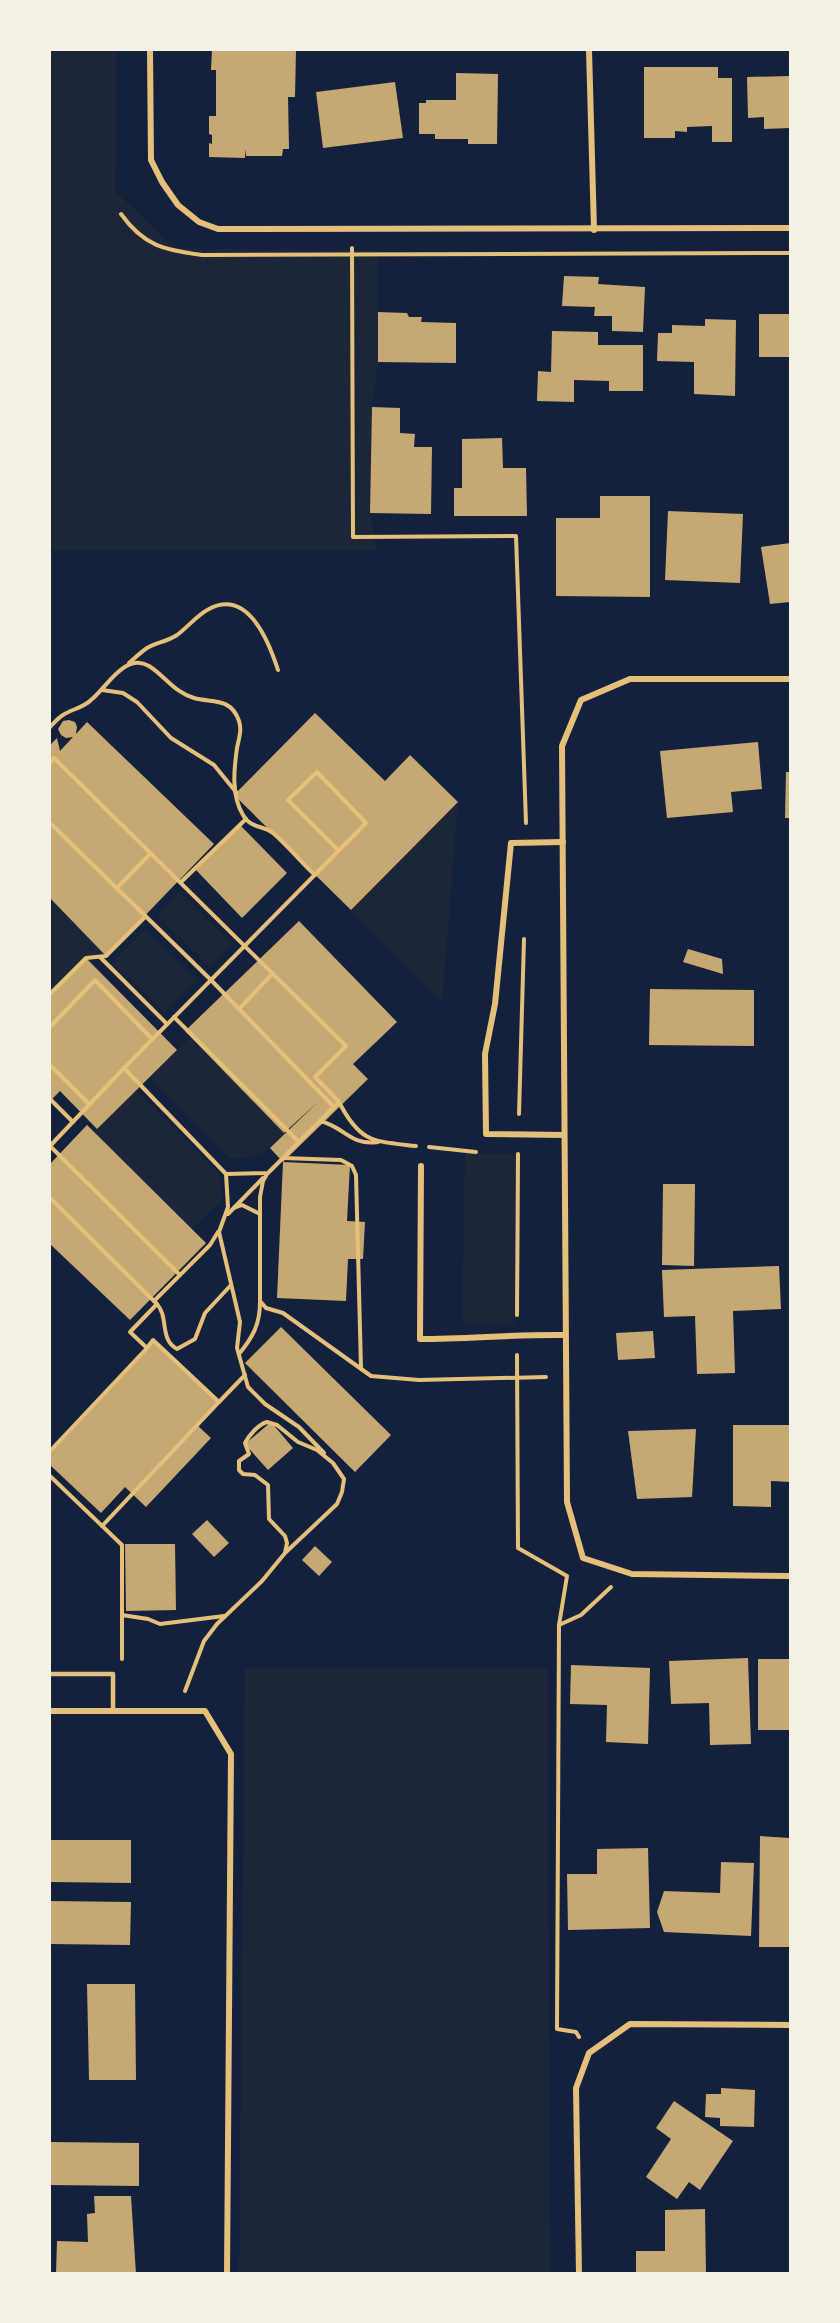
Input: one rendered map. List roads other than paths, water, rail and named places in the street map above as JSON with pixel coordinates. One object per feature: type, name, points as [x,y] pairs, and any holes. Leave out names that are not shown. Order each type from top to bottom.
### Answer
[{"type":"street","points":[[150,50],[151,160],[162,182],[178,205],[199,222],[219,229],[790,228]]},
{"type":"street","points":[[589,50],[594,230]]},
{"type":"street","points":[[790,679],[630,679],[581,700],[562,746],[567,1502],[583,1558],[632,1574],[790,1576]]},
{"type":"street","points":[[563,842],[511,843],[495,1004],[486,1054],[486,1134],[564,1135]]},
{"type":"street","points":[[421,1166],[420,1339],[472,1339],[517,1334],[565,1335]]},
{"type":"street","points":[[50,1711],[205,1711],[231,1754],[227,2274]]},
{"type":"street","points":[[579,2274],[576,2088],[589,2053],[630,2024],[790,2025]]},
{"type":"lane","points":[[50,1674],[113,1674],[113,1711]]}]
